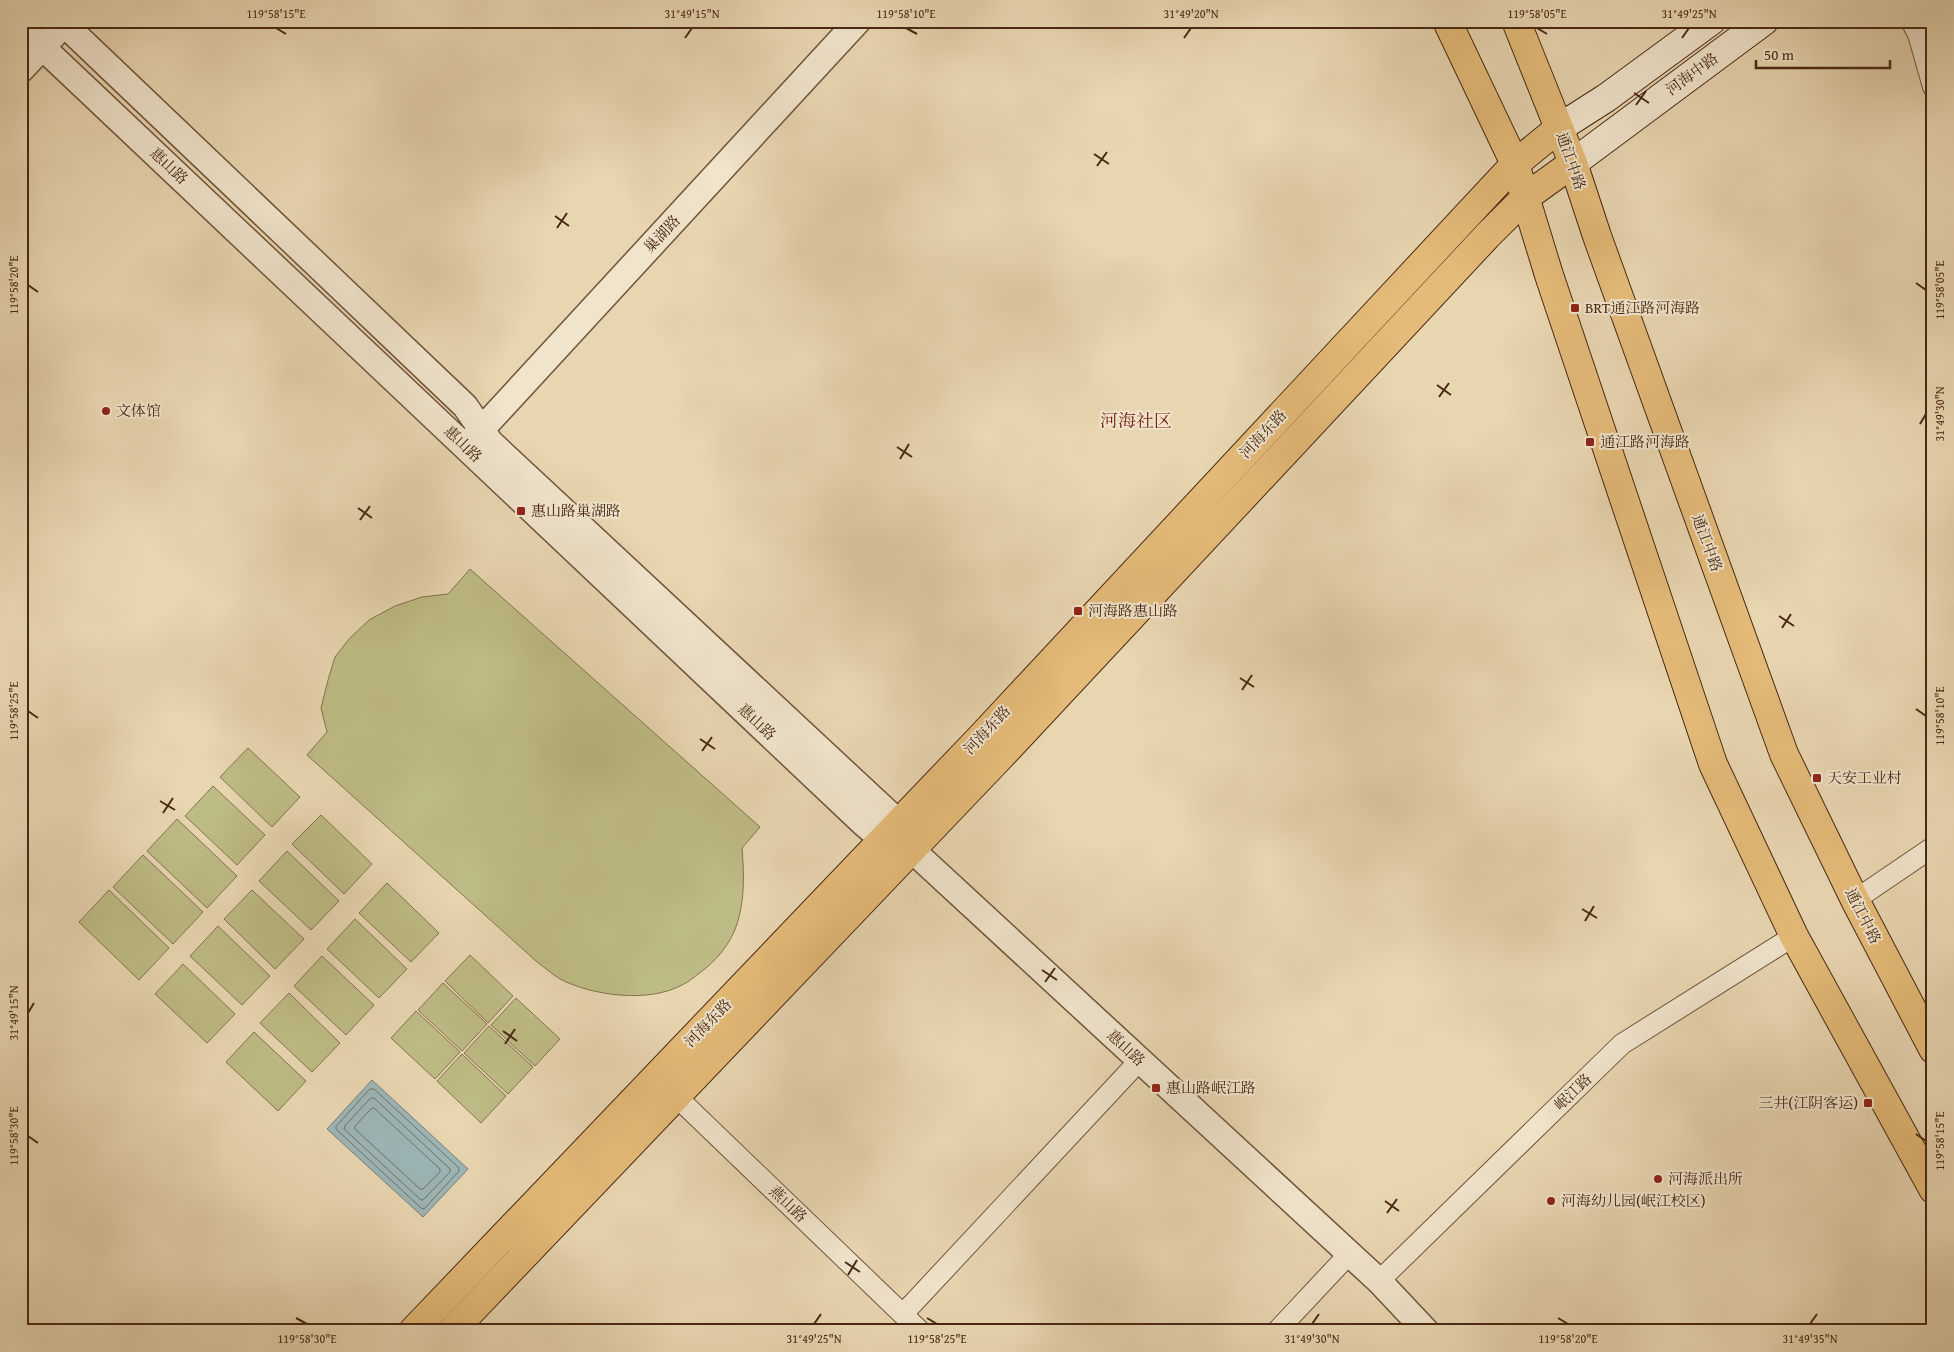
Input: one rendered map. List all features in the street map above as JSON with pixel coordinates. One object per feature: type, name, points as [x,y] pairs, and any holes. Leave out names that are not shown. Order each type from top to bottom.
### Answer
[{"type":"main road","points":[[1447,21],[1515,164],[1549,275],[1713,764],[1794,936],[1933,1189]]},
{"type":"main road","name":"通江中路","points":[[1516,21],[1573,163],[1597,236],[1784,754],[1855,900],[1933,1049]]},
{"type":"main road","name":"河海中路","points":[[1559,128],[1606,98],[1711,21]]},
{"type":"main road","name":"河海中路","points":[[1573,163],[1764,21]]},
{"type":"main road","name":"河海东路","points":[[413,1331],[891,831],[1515,164],[1559,128]]},
{"type":"main road","name":"河海东路","points":[[452,1331],[912,850],[1480,243],[1526,196],[1573,163]]},
{"type":"street","name":"巢湖路","points":[[473,439],[858,21]]},
{"type":"street","points":[[1911,21],[1918,34],[1933,87]]},
{"type":"street","name":"惠山路","points":[[64,22],[465,406],[473,439]]},
{"type":"street","points":[[21,70],[64,22]]},
{"type":"street","name":"惠山路","points":[[21,27],[473,439],[490,442],[891,831],[1379,1281],[1426,1331]]},
{"type":"street","points":[[1855,900],[1933,847]]},
{"type":"street","name":"岷江路","points":[[1379,1281],[1622,1044],[1794,936]]},
{"type":"street","points":[[902,1314],[1140,1060]]},
{"type":"street","name":"燕山路","points":[[656,1077],[920,1331]]},
{"type":"street","points":[[1277,1331],[1349,1254]]},
{"type":"shaded area","points":[[470,569],[760,827],[742,848],[743,896],[740,915],[734,931],[718,957],[685,984],[669,991],[654,994],[621,995],[588,990],[560,979],[536,961],[307,755],[327,732],[321,708],[335,657],[349,639],[369,620],[395,606],[422,597],[448,594]]},
{"type":"shaded area","points":[[248,748],[300,797],[272,827],[220,777]]},
{"type":"shaded area","points":[[213,786],[265,835],[237,865],[185,816]]},
{"type":"shaded area","points":[[321,815],[372,864],[344,894],[292,844]]},
{"type":"shaded area","points":[[177,819],[237,876],[207,908],[147,851]]},
{"type":"shaded area","points":[[287,851],[339,901],[311,930],[259,881]]},
{"type":"shaded area","points":[[143,855],[203,912],[173,944],[113,887]]},
{"type":"shaded area","points":[[387,883],[439,933],[411,962],[359,913]]},
{"type":"shaded area","points":[[109,890],[169,948],[139,980],[79,922]]},
{"type":"shaded area","points":[[252,890],[304,939],[275,969],[224,919]]},
{"type":"shaded area","points":[[355,919],[407,969],[379,998],[327,949]]},
{"type":"shaded area","points":[[218,926],[270,976],[242,1005],[190,956]]},
{"type":"shaded area","points":[[470,955],[513,996],[488,1023],[445,981]]},
{"type":"shaded area","points":[[322,956],[374,1005],[346,1035],[294,986]]},
{"type":"shaded area","points":[[183,964],[235,1014],[207,1043],[155,994]]},
{"type":"shaded area","points":[[443,983],[487,1024],[462,1051],[418,1010]]},
{"type":"shaded area","points":[[289,993],[340,1043],[312,1072],[260,1023]]},
{"type":"shaded area","points":[[516,998],[560,1039],[535,1066],[491,1025]]},
{"type":"shaded area","points":[[416,1011],[460,1052],[435,1079],[391,1038]]},
{"type":"shaded area","points":[[489,1026],[533,1067],[508,1094],[464,1053]]},
{"type":"shaded area","points":[[254,1032],[306,1081],[278,1111],[226,1062]]},
{"type":"shaded area","points":[[462,1054],[506,1096],[481,1123],[437,1081]]},
{"type":"water","points":[[372,1080],[468,1169],[423,1217],[327,1129]]},
{"type":"place","name":"BRT通江路河海路","points":[[1575,308]]},
{"type":"place","name":"文体馆","points":[[106,411]]},
{"type":"place","name":"通江路河海路","points":[[1590,442]]},
{"type":"place","name":"惠山路巢湖路","points":[[521,511]]},
{"type":"place","name":"河海路惠山路","points":[[1078,611]]},
{"type":"place","name":"天安工业村","points":[[1817,778]]},
{"type":"place","name":"惠山路岷江路","points":[[1156,1088]]},
{"type":"place","name":"三井(江阴客运)","points":[[1868,1103]]},
{"type":"place","name":"河海派出所","points":[[1658,1179]]},
{"type":"place","name":"河海幼儿园(岷江校区)","points":[[1551,1201]]},
{"type":"district","name":"河海社区","points":[[1136,421]]}]
